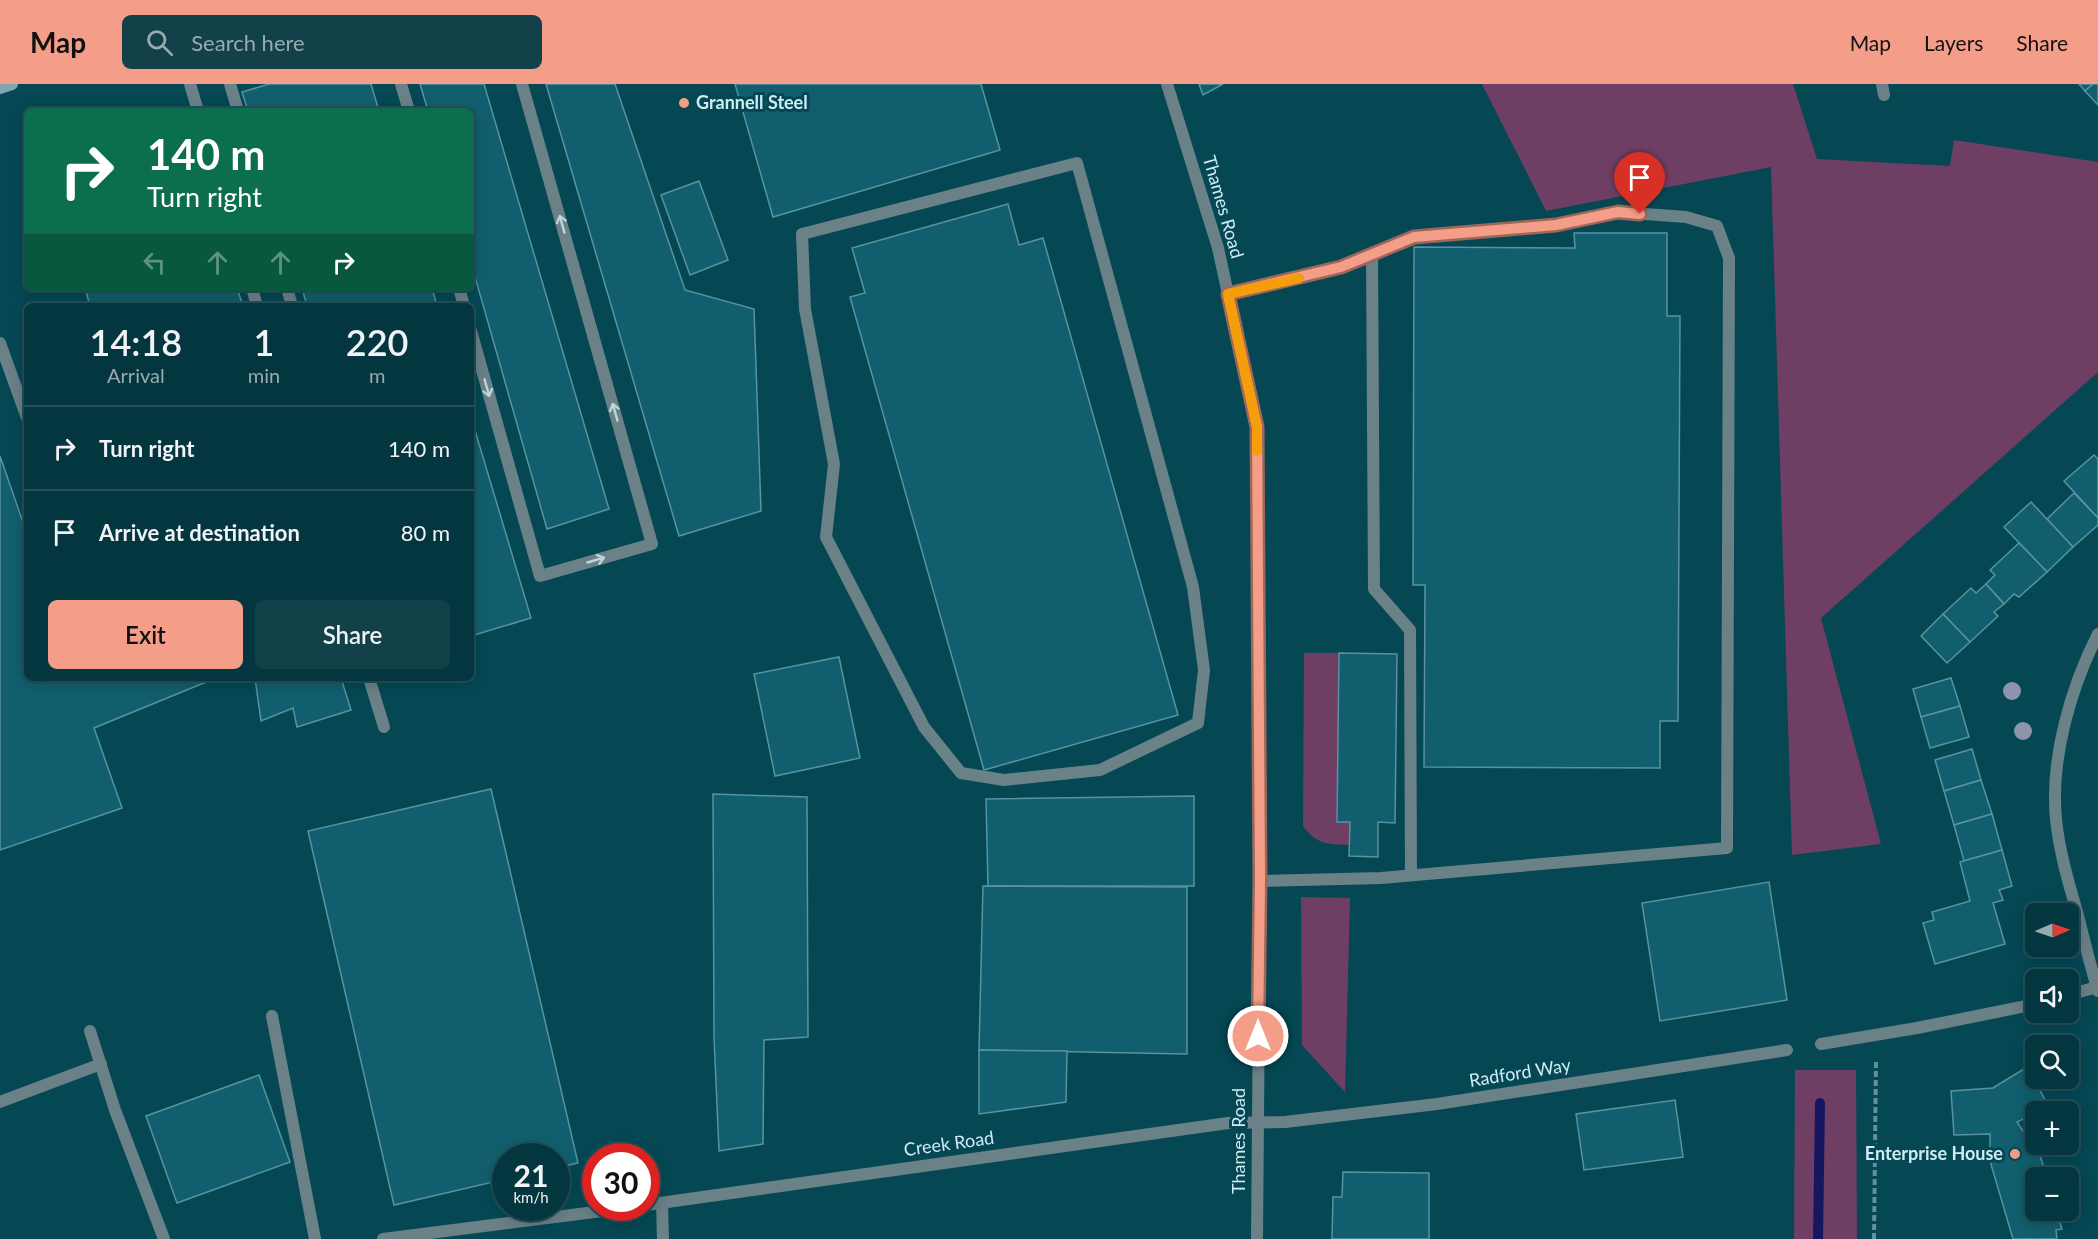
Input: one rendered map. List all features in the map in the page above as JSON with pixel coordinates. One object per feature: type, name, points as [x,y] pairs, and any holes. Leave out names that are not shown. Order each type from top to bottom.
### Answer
[{"type":"street","points":[[0,87],[12,84]]},
{"type":"street","points":[[190,84],[197,108]]},
{"type":"street","points":[[230,84],[236,108]]},
{"type":"street","points":[[401,84],[408,108]]},
{"type":"street","points":[[474,342],[540,576],[652,544],[522,84]]},
{"type":"street","name":"Thames Road","points":[[1167,84],[1218,248],[1257,427],[1260,881],[1257,1239]]},
{"type":"street","points":[[1077,163],[1193,586],[1204,670],[1198,723],[1100,770],[1004,780],[961,773],[924,727],[826,537],[834,464],[804,309],[802,234],[1077,163]]},
{"type":"street","points":[[1228,294],[1341,267],[1414,237],[1556,225],[1618,212],[1686,217],[1717,226],[1728,258],[1726,848],[1381,878],[1260,881]]},
{"type":"street","points":[[1372,255],[1374,589],[1410,630],[1411,875]]},
{"type":"street","points":[[0,343],[24,410]]},
{"type":"street","points":[[2079,993],[2097,989],[2064,864],[2056,817],[2056,771],[2068,710],[2087,655],[2098,634]]},
{"type":"street","points":[[370,681],[384,727]]},
{"type":"street","points":[[1821,1044],[2025,1006]]},
{"type":"street","points":[[272,1016],[315,1239]]},
{"type":"street","points":[[90,1031],[115,1110],[164,1239]]},
{"type":"street","name":"Radford Way","points":[[1257,1124],[1437,1104],[1787,1050]]},
{"type":"street","points":[[0,1102],[100,1064]]},
{"type":"street","name":"Creek Road","points":[[662,1203],[1228,1123],[1257,1124]]},
{"type":"street","points":[[662,1203],[663,1239]]},
{"type":"street","points":[[383,1239],[582,1214]]},
{"type":"path","points":[[1874,1239],[1875,1035]]},
{"type":"shaded area","points":[[1482,84],[1793,84],[1817,159],[1950,166],[1954,140],[2098,162],[2098,372],[1821,618],[1881,844],[1792,855],[1771,167],[1546,211]]},
{"type":"shaded area","points":[[1304,653],[1339,653],[1337,822],[1350,822],[1350,845],[1318,840],[1303,826]]},
{"type":"shaded area","points":[[1301,897],[1350,898],[1345,1092],[1302,1045]]},
{"type":"shaded area","points":[[1795,1070],[1856,1070],[1857,1239],[1794,1239]]},
{"type":"building","points":[[269,84],[371,84],[378,108],[247,108],[242,92]]},
{"type":"building","points":[[420,84],[484,84],[609,509],[547,529],[474,274],[474,108],[427,108]]},
{"type":"building","points":[[546,84],[615,84],[685,290],[754,309],[761,511],[679,536]]},
{"type":"building","points":[[735,84],[981,84],[1000,150],[773,217]]},
{"type":"building","points":[[1199,84],[1223,84],[1203,95]]},
{"type":"building","points":[[2079,84],[2093,84],[2085,91]]},
{"type":"building","points":[[2093,84],[2098,84],[2098,105],[2085,91]]},
{"type":"building","points":[[699,181],[728,260],[690,275],[661,195]]},
{"type":"building","points":[[1008,204],[1019,245],[1043,238],[1178,715],[984,770],[850,297],[865,293],[852,248]]},
{"type":"building","points":[[1574,233],[1667,233],[1667,316],[1680,316],[1678,721],[1660,721],[1660,768],[1424,767],[1425,585],[1413,585],[1414,247],[1575,248]]},
{"type":"building","points":[[86,291],[238,291],[242,303],[89,303]]},
{"type":"building","points":[[303,291],[433,291],[436,303],[306,303]]},
{"type":"building","points":[[474,427],[531,618],[474,635]]},
{"type":"building","points":[[2094,455],[2098,459],[2098,518],[2064,481]]},
{"type":"building","points":[[0,456],[24,525],[24,681],[209,681],[94,728],[122,808],[0,850]]},
{"type":"building","points":[[2074,493],[2098,518],[2098,525],[2073,547],[2047,519]]},
{"type":"building","points":[[2031,502],[2073,547],[2047,572],[2004,527]]},
{"type":"building","points":[[2019,543],[2047,572],[2019,597],[2014,594],[2004,604],[1986,584],[1995,575],[1990,570]]},
{"type":"building","points":[[1986,584],[2004,604],[1994,612],[1998,616],[1970,642],[1943,614],[1971,588],[1976,593]]},
{"type":"building","points":[[1943,614],[1970,642],[1947,663],[1921,636]]},
{"type":"building","points":[[1339,653],[1397,654],[1395,823],[1378,822],[1378,857],[1349,856],[1350,822],[1337,822]]},
{"type":"building","points":[[839,657],[860,758],[775,776],[754,674]]},
{"type":"building","points":[[1951,678],[1960,706],[1921,717],[1913,689]]},
{"type":"building","points":[[255,681],[342,681],[351,710],[297,727],[293,708],[261,721]]},
{"type":"building","points":[[1960,706],[1969,737],[1930,748],[1921,717]]},
{"type":"building","points":[[1972,749],[1981,780],[1944,791],[1935,760]]},
{"type":"building","points":[[1981,780],[1992,814],[1954,825],[1944,791]]},
{"type":"building","points":[[491,789],[578,1163],[570,1165],[570,1143],[492,1143],[492,1182],[394,1205],[308,831]]},
{"type":"building","points":[[713,794],[807,797],[808,1037],[764,1040],[763,1144],[719,1151],[714,1037]]},
{"type":"building","points":[[1194,796],[1194,886],[988,886],[986,799]]},
{"type":"building","points":[[1992,814],[2002,850],[1964,861],[1954,825]]},
{"type":"building","points":[[2002,850],[2012,886],[1999,890],[2003,900],[1993,903],[2005,944],[1935,964],[1923,923],[1934,920],[1932,912],[1970,901],[1960,862]]},
{"type":"building","points":[[1769,882],[1787,1000],[1660,1021],[1642,903]]},
{"type":"building","points":[[983,886],[1187,887],[1187,1054],[979,1050]]},
{"type":"building","points":[[979,1050],[1067,1051],[1066,1102],[979,1114]]},
{"type":"building","name":"Enterprise House","points":[[2025,1068],[2025,1089],[2039,1089],[2046,1101],[2025,1101],[2025,1118],[2017,1122],[2025,1134],[2025,1155],[2040,1155],[2044,1167],[2025,1167],[2025,1221],[2059,1221],[2062,1229],[2056,1230],[2057,1239],[2013,1239],[1990,1161],[1990,1134],[1954,1135],[1951,1091],[1993,1088]]},
{"type":"building","points":[[259,1075],[290,1162],[177,1203],[146,1116]]},
{"type":"building","points":[[1675,1100],[1683,1157],[1584,1170],[1576,1114]]},
{"type":"building","points":[[1343,1172],[1429,1173],[1429,1239],[1332,1239],[1333,1197],[1342,1197]]},
{"type":"waterway","points":[[1818,1239],[1820,1103]]},
{"type":"slow traffic","points":[[1257,451],[1257,427],[1228,294],[1299,278]]},
{"type":"place","name":"Grannell Steel","points":[[684,103]]},
{"type":"place","name":"Enterprise House","points":[[2015,1154]]},
{"type":"route","points":[[1258,1036],[1260,881],[1257,427],[1228,294],[1341,267],[1414,237],[1556,225],[1618,212],[1640,214]]}]
